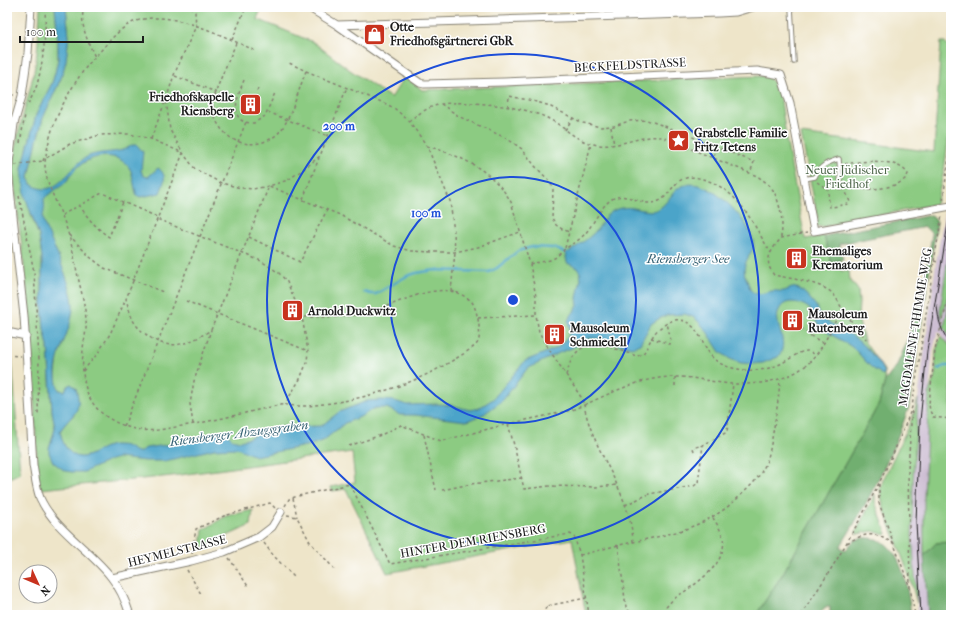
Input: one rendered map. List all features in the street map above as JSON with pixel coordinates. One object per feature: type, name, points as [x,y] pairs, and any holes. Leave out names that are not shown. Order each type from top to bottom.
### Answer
[{"type":"street","points":[[31,7],[28,53],[22,96],[14,124],[8,176],[28,356],[32,465],[37,489],[47,510],[112,578],[121,592],[130,615]]},
{"type":"street","points":[[308,7],[337,25],[719,13],[736,12],[753,7]]},
{"type":"street","points":[[655,7],[656,15]]},
{"type":"street","name":"BECKFELDSTRASSE","points":[[337,25],[390,63],[420,83],[424,84],[496,83],[757,71],[781,74],[789,98],[814,232]]},
{"type":"street","points":[[814,232],[943,206],[951,206]]},
{"type":"street","points":[[7,332],[26,336]]},
{"type":"street","name":"HEYMELSTRASSE","points":[[112,578],[191,561],[224,552],[259,537],[272,527],[281,512]]},
{"type":"lane","points":[[791,7],[794,62]]},
{"type":"lane","points":[[804,179],[814,177],[820,168],[828,162],[839,159],[843,188]]},
{"type":"path","points":[[20,144],[26,109],[38,83],[43,57],[46,21],[45,7]]},
{"type":"path","points":[[84,7],[82,21],[87,40],[95,57]]},
{"type":"path","points":[[151,139],[174,75],[196,26],[195,12],[191,7]]},
{"type":"path","points":[[232,41],[246,7]]},
{"type":"path","points":[[254,50],[196,26],[168,18],[146,18],[127,25],[95,57],[85,68],[58,113],[51,132],[45,160],[45,169],[53,195],[69,235],[86,319],[83,371],[85,385],[90,398],[97,409],[109,418],[124,426],[140,430],[156,430],[193,425],[286,404],[298,406],[346,400],[404,384],[454,360],[476,345],[479,338],[478,318],[473,303],[462,295],[451,290],[431,291],[385,308],[361,314],[302,317]]},
{"type":"path","points":[[236,42],[213,106],[215,119],[221,128],[238,142],[249,144],[264,142],[281,130],[287,120],[306,71]]},
{"type":"path","points":[[287,62],[394,108],[409,122],[427,146],[450,201],[455,252],[451,290]]},
{"type":"path","points":[[174,75],[236,100]]},
{"type":"path","points":[[244,80],[236,100],[236,112],[242,120],[246,122],[254,123],[260,121],[268,112],[275,93]]},
{"type":"path","points":[[257,91],[259,86]]},
{"type":"path","points":[[303,199],[348,87]]},
{"type":"path","points":[[508,108],[509,96],[548,105],[583,123],[596,126],[611,127],[629,121],[647,120],[689,135],[754,162],[750,173]]},
{"type":"path","points":[[166,100],[170,130],[183,154],[195,168],[220,183],[253,189],[269,186],[288,180],[320,156]]},
{"type":"path","points":[[409,122],[418,114],[431,107],[441,104],[472,104],[524,110],[550,119],[581,141],[591,144],[602,146],[614,145],[653,136],[662,137],[750,173],[766,181],[774,191],[779,205],[781,238],[771,253],[768,262],[769,268],[774,275],[799,279],[825,289],[836,297],[843,310],[866,340]]},
{"type":"path","points":[[441,104],[460,117],[506,138],[522,149],[535,166],[551,182],[553,189],[552,218],[556,225],[562,230],[569,232]]},
{"type":"path","points":[[268,112],[328,136]]},
{"type":"path","points":[[565,130],[573,118]]},
{"type":"path","points":[[124,426],[220,183],[246,122]]},
{"type":"path","points":[[611,127],[614,145]]},
{"type":"path","points":[[20,164],[45,160],[70,144],[100,136],[129,134],[151,139],[183,154]]},
{"type":"path","points":[[684,146],[689,135]]},
{"type":"path","name":"MAGDALENE-THIMME-WEG","points":[[802,615],[847,543],[879,482],[905,426],[912,407],[943,206],[951,142]]},
{"type":"path","points":[[564,250],[591,144]]},
{"type":"path","points":[[427,146],[487,172],[506,192],[511,202],[530,264],[536,297],[536,315],[539,332],[558,364],[581,397],[592,434],[625,505],[633,528],[634,542]]},
{"type":"path","points":[[713,157],[717,147]]},
{"type":"path","points":[[83,371],[98,354],[110,334],[126,299],[183,154]]},
{"type":"path","points":[[814,177],[819,185],[830,191],[828,196],[830,207],[848,204],[850,202],[843,188],[868,189],[893,186],[904,180],[908,174],[903,168],[884,162],[864,162],[840,165]]},
{"type":"path","points":[[16,164],[16,170]]},
{"type":"path","points":[[530,264],[556,258],[587,231],[605,206],[612,199],[620,196],[653,204],[661,200],[678,182],[685,178],[695,176],[718,185],[740,202],[771,253]]},
{"type":"path","points":[[269,186],[303,199],[357,224],[394,246],[412,251],[455,252],[478,247],[520,232]]},
{"type":"path","points":[[193,425],[190,404],[194,381],[211,330],[269,186]]},
{"type":"path","points":[[18,192],[34,272],[39,358],[38,420]]},
{"type":"path","points":[[62,215],[102,193],[155,216],[157,219],[260,261],[279,273],[287,282],[302,317],[308,351],[307,362],[286,404]]},
{"type":"path","points":[[79,205],[88,219],[100,231],[109,237],[123,202]]},
{"type":"path","points":[[249,237],[300,262],[327,210]]},
{"type":"path","points":[[781,238],[814,232]]},
{"type":"path","points":[[69,235],[90,257],[104,268],[163,292]]},
{"type":"path","points":[[934,261],[938,262]]},
{"type":"path","points":[[951,288],[935,350],[930,411],[933,417],[951,419]]},
{"type":"path","points":[[126,299],[133,320],[143,333],[157,342],[169,346],[181,345],[192,342],[211,330]]},
{"type":"path","points":[[186,301],[308,351]]},
{"type":"path","points":[[348,446],[381,435],[401,425],[441,441],[572,410],[633,384],[658,378],[675,377],[732,384],[764,382],[780,379],[794,374],[803,368],[816,355],[838,316],[843,310]]},
{"type":"path","points":[[478,318],[536,315]]},
{"type":"path","points":[[800,327],[801,324],[798,318],[794,315],[789,316],[787,322],[790,325],[800,327],[823,343]]},
{"type":"path","points":[[566,375],[572,357],[579,350],[590,345],[598,344],[637,356],[643,354],[656,330],[667,323],[680,320],[687,322],[695,328],[713,358],[722,364],[738,369],[749,371],[769,368],[781,364],[802,352],[807,351],[816,355]]},
{"type":"path","points":[[651,338],[670,344],[671,341],[667,323]]},
{"type":"path","points":[[7,355],[28,356]]},
{"type":"path","points":[[675,377],[675,387]]},
{"type":"path","points":[[580,555],[692,528],[713,517],[734,502],[751,486],[762,471],[766,461],[775,421],[780,379]]},
{"type":"path","points":[[694,451],[693,448],[703,445],[727,432],[732,384]]},
{"type":"path","points":[[910,588],[908,469],[912,407]]},
{"type":"path","points":[[508,424],[524,489],[550,486],[596,487],[617,485]]},
{"type":"path","points":[[424,435],[436,490]]},
{"type":"path","points":[[625,505],[649,494],[694,486],[698,483],[703,445]]},
{"type":"path","points":[[442,490],[471,484],[522,478]]},
{"type":"path","points":[[879,482],[879,503],[895,543],[910,588],[915,615]]},
{"type":"path","name":"HINTER DEM RIENSBERG","points":[[293,498],[350,484],[390,564],[570,534],[574,536],[580,555],[589,615]]},
{"type":"path","points":[[281,512],[289,499],[293,498],[298,517],[310,542],[336,571]]},
{"type":"path","points":[[201,594],[195,587],[186,570],[191,561],[196,529],[224,516],[270,503],[281,512],[298,517]]},
{"type":"path","points":[[657,615],[662,612],[672,601],[705,577],[719,559],[723,539],[713,517]]},
{"type":"path","points":[[847,543],[860,536],[873,534],[895,543]]},
{"type":"path","points":[[259,537],[273,555],[294,577]]},
{"type":"path","points":[[618,545],[626,607],[632,614],[645,615]]},
{"type":"path","points":[[224,552],[248,586]]},
{"type":"path","points":[[542,615],[547,606],[586,598]]},
{"type":"shaded area","points":[[951,208],[951,264],[948,258],[940,311],[942,317],[951,281],[951,296],[944,327],[951,339],[951,347],[938,331],[933,351],[929,392],[924,497],[924,556],[928,615],[918,615],[912,535],[913,480],[918,399],[936,262],[945,209]]},
{"type":"green space","points":[[40,7],[55,7],[58,59],[52,83],[36,115],[22,169],[31,215],[39,236],[42,257],[42,304],[44,329],[48,346],[52,411],[55,429],[49,448],[62,443],[60,431],[67,421],[74,415],[67,386],[65,391],[58,390],[56,383],[58,356],[72,315],[29,177],[43,118],[62,76],[69,36],[66,7],[262,7],[257,19],[313,42],[391,98],[405,76],[422,90],[762,76],[769,78],[777,86],[781,101],[787,144],[805,239],[824,236],[831,262],[840,260],[841,271],[849,271],[850,280],[858,290],[858,318],[864,341],[884,370],[885,381],[879,404],[782,575],[756,615],[586,615],[572,539],[387,573],[346,489],[332,491],[331,487],[355,482],[352,452],[172,476],[41,489],[38,479],[30,316],[13,172],[15,148],[36,62]]},
{"type":"green space","name":"Neuer Jüdischer Friedhof","points":[[941,42],[945,42],[951,49],[951,120],[944,171],[936,204],[821,227],[815,225],[814,222],[818,220],[801,134],[934,152]]},
{"type":"green space","points":[[932,215],[937,222],[909,407],[879,479],[840,547],[846,550],[855,540],[869,538],[880,541],[889,547],[896,556],[905,580],[911,615],[830,615],[830,607],[825,607],[819,615],[756,615],[782,575],[879,404],[885,381],[896,367],[908,340],[924,285],[932,234],[925,227],[839,244],[843,259],[831,262],[824,236]]},
{"type":"green space","points":[[948,258],[951,280],[941,319],[940,311]]},
{"type":"green space","points":[[951,296],[951,339],[944,327]]},
{"type":"green space","points":[[941,336],[951,347],[951,542],[936,543],[924,556],[924,497],[929,392],[935,375],[936,350]]},
{"type":"green space","points":[[7,357],[12,358],[20,473],[7,479]]},
{"type":"green space","points":[[918,399],[913,480],[912,535],[917,603],[909,575],[883,506],[880,490],[883,480],[913,416]]},
{"type":"green space","points":[[875,494],[875,502],[887,534],[885,535],[873,531],[857,534],[856,532]]},
{"type":"green space","points":[[253,510],[251,525],[201,548],[203,530],[226,516]]},
{"type":"green space","points":[[951,542],[951,615],[928,615],[924,556],[936,543]]},
{"type":"water","name":"Riensberger See","points":[[55,7],[66,7],[69,36],[66,61],[62,76],[43,118],[29,177],[31,184],[47,189],[61,182],[85,158],[96,154],[115,152],[132,145],[137,145],[143,152],[141,171],[144,176],[148,177],[158,168],[164,176],[163,186],[160,193],[141,197],[137,196],[131,171],[125,163],[112,157],[98,157],[90,159],[78,167],[64,184],[44,199],[44,222],[64,272],[73,304],[70,325],[58,357],[56,379],[59,390],[65,391],[67,386],[71,384],[76,388],[78,403],[76,412],[60,431],[65,446],[76,456],[87,456],[103,448],[114,445],[125,446],[141,452],[146,448],[185,442],[220,432],[226,433],[232,439],[240,441],[261,432],[283,427],[321,426],[339,412],[367,401],[395,401],[407,405],[450,405],[470,410],[479,408],[493,399],[525,361],[557,348],[568,337],[570,331],[568,320],[578,306],[577,298],[581,278],[578,268],[567,263],[567,253],[593,234],[606,216],[611,212],[624,208],[651,211],[656,210],[664,205],[681,187],[694,184],[714,192],[732,207],[746,225],[752,236],[754,247],[747,259],[744,271],[752,292],[760,294],[793,288],[801,290],[815,304],[824,319],[843,329],[873,355],[878,361],[884,374],[882,375],[872,368],[853,348],[845,342],[822,329],[811,310],[808,307],[796,302],[784,304],[778,312],[778,322],[783,344],[782,351],[778,357],[763,363],[741,363],[730,359],[720,352],[706,330],[695,318],[685,314],[668,315],[651,324],[640,344],[635,347],[624,346],[602,339],[589,338],[572,348],[527,369],[503,400],[484,414],[467,421],[415,415],[400,415],[387,408],[375,408],[360,417],[345,423],[324,440],[311,445],[255,456],[237,448],[214,449],[165,461],[145,461],[118,458],[84,472],[65,471],[53,462],[49,453],[49,448],[55,429],[52,411],[48,346],[44,329],[42,304],[42,257],[39,236],[25,196],[22,169],[36,115],[52,83],[58,59]]},
{"type":"waterway","points":[[364,292],[376,294],[407,276],[416,273],[435,270],[489,272],[497,268],[518,251],[532,247],[553,248],[567,253]]},
{"type":"waterway","name":"Riensberger Abzugsgraben","points":[[938,369],[945,366],[951,366]]},
{"type":"tram line","points":[[921,615],[916,522],[920,421],[927,351],[951,206]]},
{"type":"tram line","points":[[949,242],[951,260]]},
{"type":"tram line","points":[[937,305],[941,326],[951,344]]},
{"type":"place","name":"Otte Friedhofsgärtnerei GbR","points":[[375,34]]},
{"type":"place","name":"Friedhofskapelle Riensberg","points":[[250,104]]},
{"type":"place","name":"Grabstelle Familie Fritz Tetens","points":[[679,140]]},
{"type":"place","name":"Ehemaliges Krematorium","points":[[796,258]]},
{"type":"place","name":"Arnold Duckwitz","points":[[293,311]]},
{"type":"place","name":"Mausoleum Rutenberg","points":[[793,321]]},
{"type":"place","name":"Mausoleum Schmiedell","points":[[555,335]]}]
